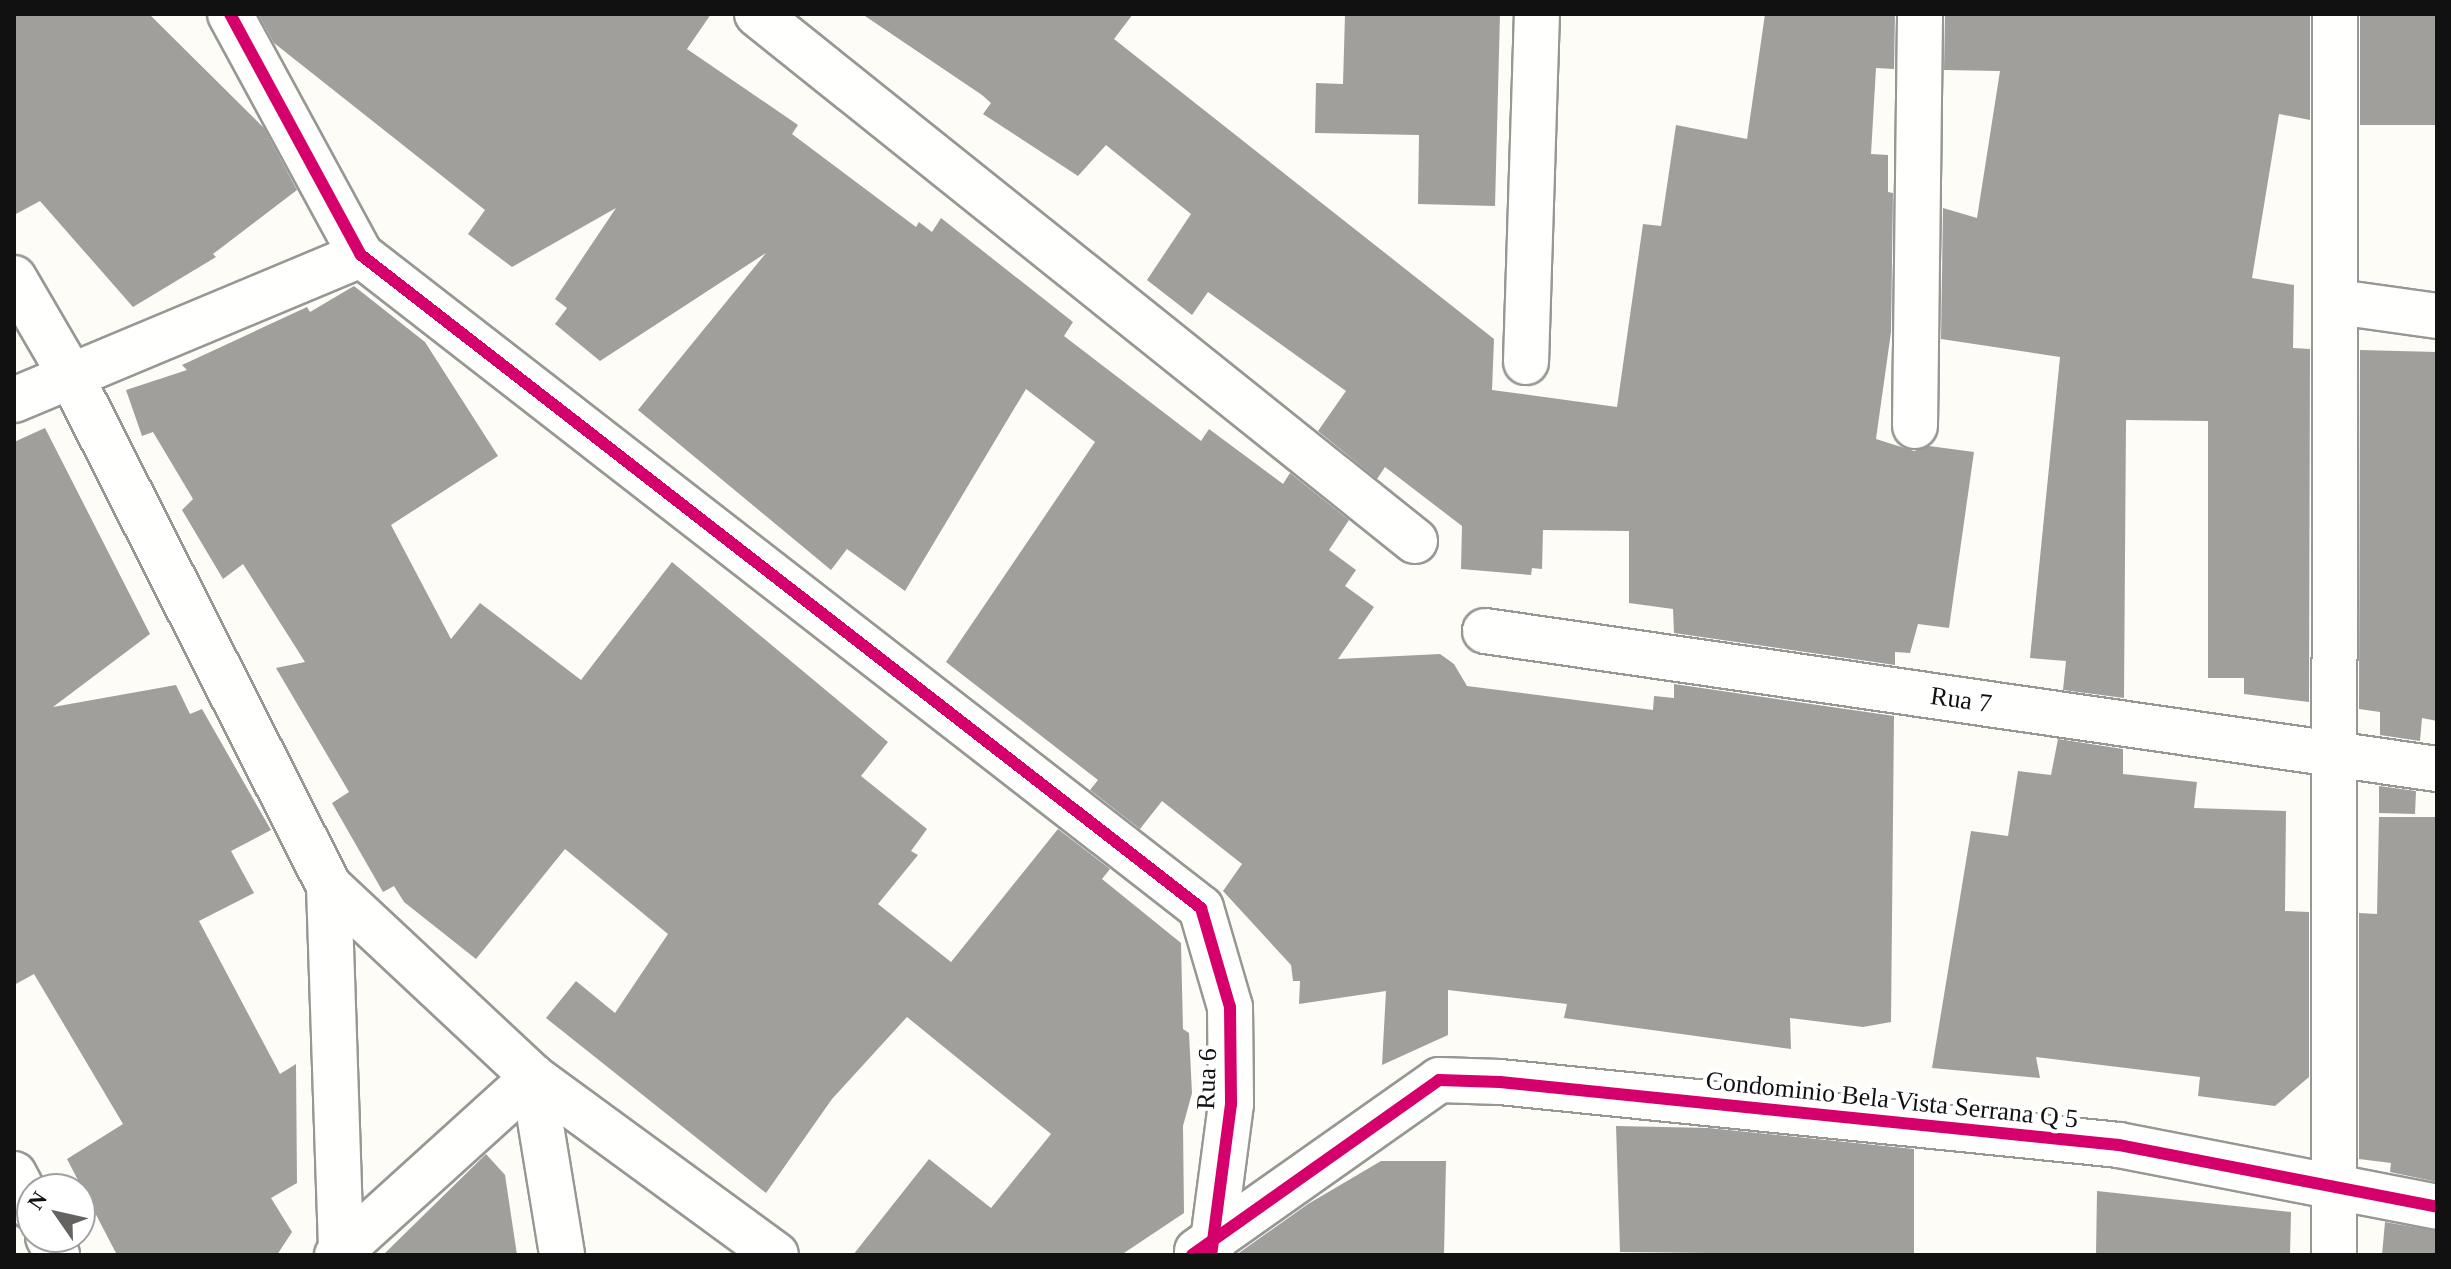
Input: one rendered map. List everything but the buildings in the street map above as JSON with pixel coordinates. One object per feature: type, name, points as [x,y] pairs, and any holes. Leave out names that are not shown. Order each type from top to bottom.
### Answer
[{"type":"street","points":[[14,400],[361,255],[230,14]]},
{"type":"street","points":[[757,14],[1415,541]]},
{"type":"street","points":[[1526,362],[1537,14]]},
{"type":"street","points":[[1915,426],[1920,14]]},
{"type":"street","points":[[2334,1255],[2337,1191],[2338,302],[2335,14]]},
{"type":"street","name":"Rua 6","points":[[361,255],[1201,908],[1230,1007],[1231,1104],[1205,1251]]},
{"type":"street","points":[[14,278],[71,376],[329,886],[533,1077],[776,1255]]},
{"type":"street","points":[[2338,302],[2437,316]]},
{"type":"street","name":"Rua 7","points":[[1485,631],[2437,769]]},
{"type":"street","points":[[329,886],[339,1253]]},
{"type":"street","points":[[339,1253],[533,1077]]},
{"type":"street","points":[[533,1077],[562,1255]]},
{"type":"street","name":"Condominio Bela Vista Serrana Q 5","points":[[1205,1251],[1439,1080],[2119,1145],[2337,1191],[2437,1207]]},
{"type":"cycle path","points":[[230,14],[361,255],[1201,908],[1230,1007],[1231,1104],[1211,1255]]},
{"type":"cycle path","points":[[1192,1255],[1439,1080],[1500,1082],[2119,1145],[2437,1207]]}]
